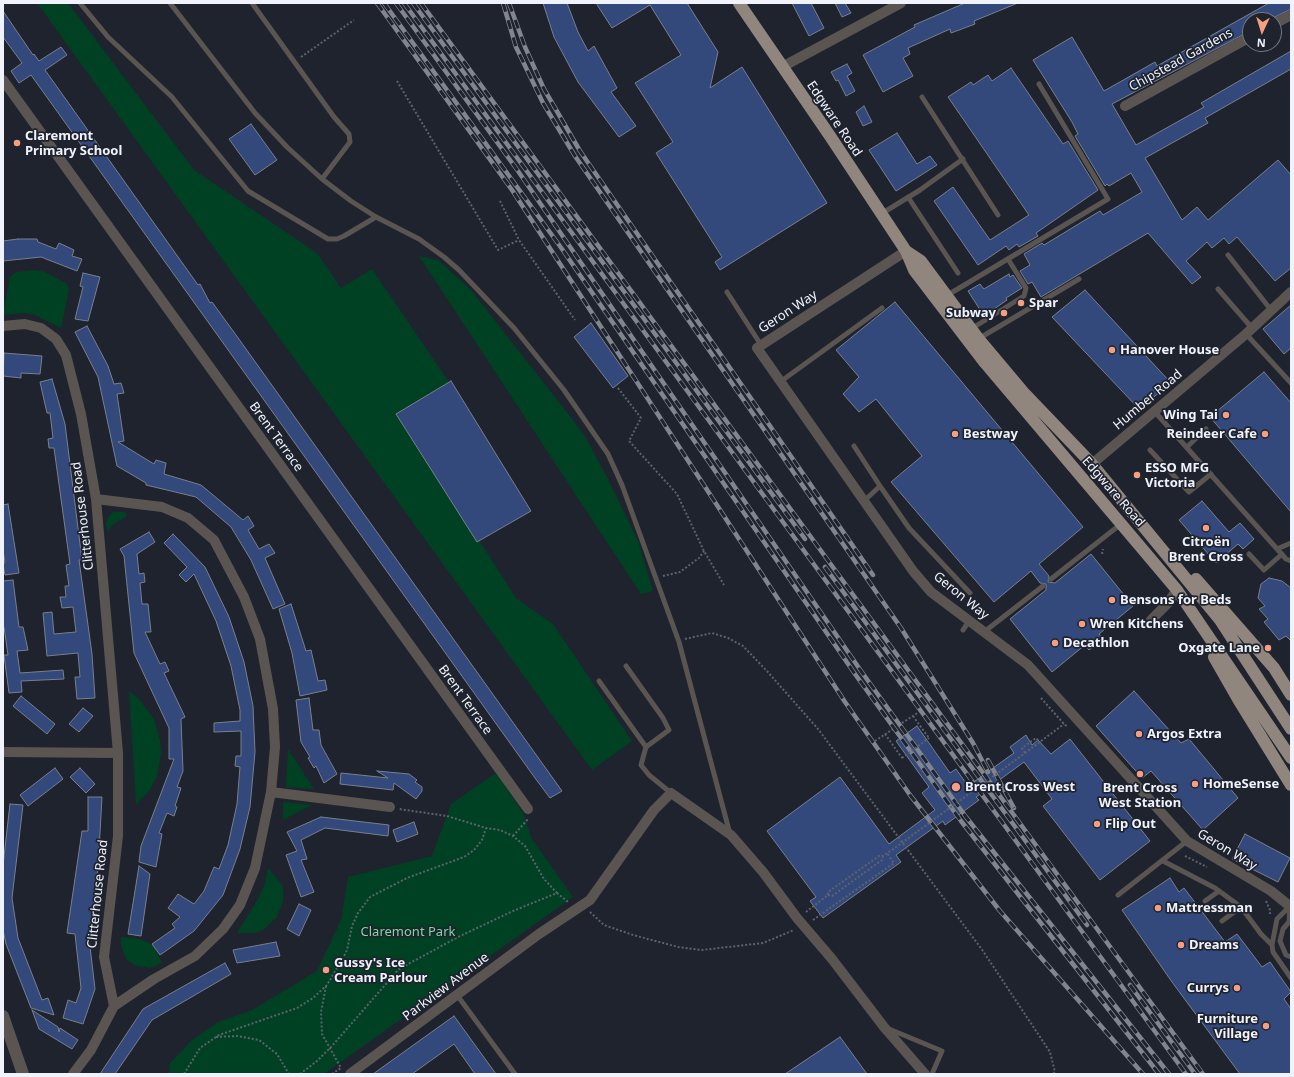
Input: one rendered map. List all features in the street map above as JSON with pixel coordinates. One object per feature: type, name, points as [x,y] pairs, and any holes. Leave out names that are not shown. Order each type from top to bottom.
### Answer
[{"type":"main road","name":"Edgware Road","points":[[739,3],[906,251],[921,261],[942,298],[971,336],[1177,590],[1291,758]]},
{"type":"main road","name":"Edgware Road","points":[[971,336],[1092,464],[1220,620],[1291,729]]},
{"type":"main road","points":[[1092,464],[1140,514],[1274,668],[1291,695]]},
{"type":"main road","points":[[1177,590],[1238,699],[1291,785]]},
{"type":"street","points":[[782,66],[901,3]]},
{"type":"street","name":"Chipstead Gardens","points":[[1125,106],[1242,41]]},
{"type":"street","name":"Brent Terrace","points":[[3,80],[528,809]]},
{"type":"street","name":"Geron Way","points":[[906,251],[757,348],[913,571],[931,592],[1028,665],[1187,841],[1271,891],[1291,906]]},
{"type":"street","name":"Humber Road","points":[[1092,464],[1249,331],[1291,292]]},
{"type":"street","name":"Clitterhouse Road","points":[[3,326],[25,324],[41,328],[56,339],[66,355],[81,414],[96,499],[118,753],[118,836],[104,957],[114,1006]]},
{"type":"street","points":[[73,1074],[91,1050],[114,1006],[154,979],[195,956],[223,929],[240,905],[255,868],[271,792],[275,747],[273,716],[260,640],[244,597],[214,540],[188,518],[162,507],[96,499]]},
{"type":"street","points":[[1151,620],[1167,604],[1177,590]]},
{"type":"street","points":[[3,752],[118,753]]},
{"type":"street","points":[[271,792],[390,807]]},
{"type":"street","points":[[671,792],[731,835],[763,872],[797,918],[832,959],[884,1027],[925,1074]]},
{"type":"street","name":"Parkview Avenue","points":[[350,1074],[590,900],[654,810],[671,792]]},
{"type":"street","points":[[3,1016],[23,1074]]},
{"type":"lane","points":[[80,3],[108,37],[172,97],[248,191],[322,238],[337,239],[376,217]]},
{"type":"lane","points":[[170,3],[255,113],[287,147],[322,179],[350,201],[376,217],[419,239],[459,270],[514,328],[564,390],[608,454],[622,485],[679,642],[731,835]]},
{"type":"lane","points":[[252,3],[334,118],[350,137],[350,142],[322,179]]},
{"type":"lane","points":[[942,298],[1108,198],[1038,84]]},
{"type":"lane","points":[[922,97],[998,215]]},
{"type":"lane","points":[[880,214],[908,197],[963,159]]},
{"type":"lane","points":[[908,197],[958,273]]},
{"type":"lane","points":[[1228,255],[1271,310]]},
{"type":"lane","points":[[971,336],[1024,296],[1026,288],[1008,259]]},
{"type":"lane","points":[[971,336],[1079,279]]},
{"type":"lane","points":[[1218,289],[1249,331],[1291,383]]},
{"type":"lane","points":[[727,292],[761,345]]},
{"type":"lane","points":[[780,382],[882,308]]},
{"type":"lane","points":[[1155,412],[1282,554],[1291,561]]},
{"type":"lane","points":[[1187,448],[1206,430]]},
{"type":"lane","points":[[854,446],[909,528],[970,593]]},
{"type":"lane","points":[[1150,450],[1189,492],[1211,474]]},
{"type":"lane","points":[[864,501],[880,486]]},
{"type":"lane","points":[[1051,579],[1122,524]]},
{"type":"lane","points":[[1277,548],[1291,543]]},
{"type":"lane","points":[[1249,554],[1264,570],[1282,554]]},
{"type":"lane","points":[[984,632],[1043,586]]},
{"type":"lane","points":[[963,630],[969,621]]},
{"type":"lane","points":[[626,666],[663,718],[669,730],[646,747],[641,765],[649,775],[671,792]]},
{"type":"lane","points":[[599,681],[646,747]]},
{"type":"lane","points":[[1118,895],[1187,841]]},
{"type":"lane","points":[[1163,861],[1219,891],[1241,907],[1261,934],[1272,945]]},
{"type":"lane","points":[[1205,901],[1219,891]]},
{"type":"lane","points":[[1291,906],[1277,919],[1272,945],[1273,952],[1291,978]]},
{"type":"lane","points":[[1291,906],[1289,922],[1283,929],[1280,941],[1286,955],[1291,957]]},
{"type":"lane","points":[[1222,921],[1241,907]]},
{"type":"lane","points":[[457,995],[515,1074]]},
{"type":"lane","points":[[884,1027],[942,1051],[932,1074]]},
{"type":"path","points":[[295,62],[354,20]]},
{"type":"path","points":[[397,81],[498,250],[519,240]]},
{"type":"path","points":[[500,201],[519,240],[575,320]]},
{"type":"path","points":[[618,388],[641,418],[629,441],[677,494],[704,551],[724,585]]},
{"type":"path","points":[[656,578],[680,572],[699,558],[704,551]]},
{"type":"path","points":[[679,642],[690,637],[712,633],[728,638],[743,646],[818,729],[983,951],[1050,1052],[1055,1072],[1053,1074]]},
{"type":"path","points":[[797,918],[828,895],[828,892],[879,856],[883,856],[888,853],[1064,724],[1046,705]]},
{"type":"path","points":[[902,723],[919,712]]},
{"type":"path","points":[[885,734],[902,758],[929,738],[913,716]]},
{"type":"path","points":[[875,741],[893,729]]},
{"type":"path","points":[[1025,752],[1022,748],[1036,738],[1040,742]]},
{"type":"path","points":[[915,748],[955,803]]},
{"type":"path","points":[[390,807],[447,816],[486,828],[500,830],[513,836],[525,846],[544,879],[566,902],[583,906],[604,925],[633,935],[678,947],[702,950],[763,943],[804,926],[894,863],[888,853]]},
{"type":"path","points":[[513,836],[527,822],[528,809]]},
{"type":"path","points":[[184,1074],[200,1048],[214,1037],[233,1029],[297,1008],[313,998],[326,985],[346,950],[352,926],[358,913],[370,897],[400,881],[464,857],[474,850],[482,840],[486,828]]},
{"type":"path","points":[[828,895],[832,896],[882,860],[883,856]]},
{"type":"path","points":[[1185,856],[1210,868]]},
{"type":"path","points":[[300,1074],[329,1049],[399,969],[458,936],[557,893]]},
{"type":"path","points":[[1262,897],[1270,910],[1270,915]]},
{"type":"path","points":[[326,985],[321,1023],[322,1034],[329,1049],[342,1068]]},
{"type":"path","points":[[214,1037],[241,1036],[259,1040],[277,1054],[289,1074]]},
{"type":"green space","points":[[37,3],[68,3],[194,170],[317,253],[341,288],[372,269],[451,385],[399,415],[516,598],[553,624],[632,741],[592,770]]},
{"type":"green space","points":[[419,256],[438,260],[471,290],[583,433],[607,477],[638,541],[653,591],[641,594]]},
{"type":"green space","points":[[35,270],[45,272],[67,284],[69,290],[61,328],[33,314],[23,313],[3,315],[10,277],[16,272]]},
{"type":"green space","points":[[113,512],[125,512],[127,516],[112,525],[108,532],[106,524],[108,517]]},
{"type":"green space","points":[[129,691],[139,699],[154,719],[160,740],[161,753],[157,777],[149,791],[136,805]]},
{"type":"green space","points":[[288,749],[314,789],[286,787]]},
{"type":"green space","name":"Claremont Park","points":[[496,773],[523,813],[532,839],[573,897],[324,1074],[169,1074],[170,1063],[192,1040],[218,1022],[252,1010],[317,971],[341,920],[348,877],[432,856],[451,804]]},
{"type":"green space","points":[[283,802],[312,805],[283,820]]},
{"type":"green space","points":[[268,868],[283,886],[283,901],[277,917],[263,930],[256,933],[237,933],[258,899],[265,883]]},
{"type":"green space","points":[[121,937],[134,938],[148,942],[154,947],[162,963],[150,968],[134,965],[126,959],[121,945]]},
{"type":"building","points":[[543,3],[567,3],[578,32],[588,51],[594,46],[617,88],[611,92],[636,126],[619,137],[578,82],[554,37]]},
{"type":"building","points":[[596,3],[687,3],[718,52],[710,88],[742,67],[827,203],[720,270],[715,262],[722,257],[656,153],[673,142],[635,83],[681,55],[650,5],[612,28]]},
{"type":"building","points":[[792,3],[811,3],[824,28],[809,36]]},
{"type":"building","points":[[835,3],[845,3],[851,13],[842,17]]},
{"type":"building","points":[[965,3],[1018,3],[974,21],[975,24],[951,33],[950,29],[908,48],[910,54],[903,58],[913,76],[883,92],[863,55],[915,27],[914,25]]},
{"type":"building","points":[[1269,3],[1291,3],[1291,9],[1282,14],[1282,12],[1253,12]]},
{"type":"building","points":[[3,11],[33,55],[34,54],[39,61],[61,47],[67,55],[45,70],[198,285],[200,284],[210,303],[212,302],[236,335],[562,791],[550,798],[535,778],[31,75],[19,83],[11,71],[22,63],[3,37]]},
{"type":"building","points":[[1242,18],[1242,35],[1112,104],[1136,145],[1204,107],[1201,103],[1291,51],[1291,69],[1205,118],[1208,123],[1145,158],[1182,220],[1197,207],[1208,220],[1278,160],[1291,175],[1291,268],[1275,281],[1237,237],[1229,244],[1224,238],[1212,248],[1207,242],[1186,261],[1201,277],[1192,284],[1148,233],[1041,297],[1032,282],[1028,284],[1020,271],[1030,265],[1024,254],[1042,243],[1044,245],[1100,211],[1103,215],[1142,192],[1131,173],[1109,186],[1107,184],[1105,186],[1075,136],[1078,134],[1072,122],[1033,60],[1072,37],[1104,91],[1155,62],[1157,66]]},
{"type":"building","points":[[847,64],[852,73],[847,76],[855,91],[846,96],[838,80],[836,81],[831,72]]},
{"type":"building","points":[[1011,68],[1063,144],[1068,141],[1098,190],[1036,233],[1038,236],[1019,247],[1017,244],[1009,250],[1006,246],[978,265],[934,201],[953,187],[990,240],[1029,215],[948,97],[971,82],[973,85],[988,75],[992,81]]},
{"type":"building","points":[[864,106],[872,122],[863,126],[856,112]]},
{"type":"building","points":[[251,124],[277,160],[255,175],[229,139]]},
{"type":"building","points":[[897,133],[917,164],[930,156],[937,165],[896,191],[869,150]]},
{"type":"building","points":[[37,239],[38,242],[56,249],[59,243],[74,250],[72,256],[82,259],[77,271],[41,257],[3,261],[3,241]]},
{"type":"building","points":[[83,273],[100,277],[88,321],[75,319],[83,287],[80,286]]},
{"type":"building","points":[[1009,274],[1010,277],[1013,275],[1022,288],[1006,298],[1007,300],[984,316],[968,291],[980,284],[984,289]]},
{"type":"building","name":"Hanover House","points":[[1085,290],[1171,383],[1139,409],[1052,317]]},
{"type":"building","name":"Bestway","points":[[895,302],[1083,527],[1039,564],[1049,576],[1048,582],[1055,583],[1091,554],[1133,606],[1099,634],[1103,639],[1089,650],[1085,645],[1052,672],[1010,619],[1046,590],[1046,584],[1040,583],[1031,571],[994,602],[891,482],[922,456],[876,399],[859,412],[843,394],[859,377],[836,350]]},
{"type":"building","points":[[1291,305],[1291,348],[1284,354],[1263,329]]},
{"type":"building","points":[[591,323],[628,376],[613,388],[574,337]]},
{"type":"building","points":[[87,326],[108,366],[114,384],[121,383],[124,393],[117,394],[124,441],[118,442],[154,464],[156,460],[166,463],[164,474],[201,485],[243,520],[248,516],[254,526],[248,530],[259,549],[269,544],[275,553],[265,558],[285,604],[273,609],[251,560],[231,527],[196,497],[146,485],[146,483],[117,466],[98,377],[75,332]]},
{"type":"building","points":[[4,353],[42,356],[40,374],[21,373],[21,378],[3,376]]},
{"type":"building","points":[[1264,372],[1291,403],[1291,512],[1210,417]]},
{"type":"building","points":[[52,379],[65,424],[82,560],[79,560],[92,654],[95,698],[77,699],[75,677],[80,677],[78,653],[47,656],[43,613],[52,612],[54,634],[76,632],[73,607],[62,608],[60,597],[66,597],[65,586],[69,586],[66,565],[70,564],[54,448],[49,448],[48,439],[53,438],[50,413],[47,413],[40,382]]},
{"type":"building","points":[[451,381],[531,511],[477,542],[396,414]]},
{"type":"building","name":"Citroën Brent Cross","points":[[1202,501],[1229,532],[1240,523],[1254,539],[1243,549],[1238,544],[1216,563],[1179,520]]},
{"type":"building","points":[[8,504],[19,573],[5,575],[3,565],[5,562],[3,551],[3,505]]},
{"type":"building","points":[[149,532],[155,542],[137,554],[139,574],[144,573],[145,582],[140,583],[142,604],[148,604],[151,632],[145,632],[160,664],[165,662],[169,671],[164,673],[185,717],[181,719],[183,771],[177,787],[181,788],[175,806],[177,807],[174,816],[167,813],[159,833],[162,834],[156,867],[139,862],[141,846],[174,759],[169,759],[169,728],[134,653],[124,556],[120,549]]},
{"type":"building","points":[[173,534],[205,567],[229,617],[244,662],[253,706],[255,752],[250,807],[240,849],[223,895],[194,931],[160,955],[152,944],[175,928],[172,924],[180,917],[168,908],[178,894],[194,904],[204,891],[214,867],[219,869],[228,845],[237,804],[240,767],[235,766],[236,756],[241,756],[241,731],[214,732],[214,723],[240,721],[240,710],[231,666],[216,621],[194,574],[186,582],[179,575],[187,567],[164,543]]},
{"type":"building","points":[[1269,578],[1282,581],[1291,588],[1291,641],[1286,636],[1279,640],[1264,622],[1268,619],[1259,609],[1265,606],[1258,598],[1261,584]]},
{"type":"building","points":[[13,580],[19,627],[23,627],[28,650],[17,651],[20,673],[63,670],[64,679],[21,681],[22,692],[9,693],[4,655],[8,655],[3,627],[3,581]]},
{"type":"building","points":[[291,604],[306,651],[311,650],[318,681],[325,680],[327,690],[300,696],[292,653],[279,609]]},
{"type":"building","points":[[1134,691],[1181,743],[1189,739],[1238,798],[1203,830],[1151,771],[1142,778],[1096,726]]},
{"type":"building","points":[[21,696],[55,724],[47,734],[13,706]]},
{"type":"building","points":[[309,698],[313,730],[319,730],[321,745],[337,774],[324,783],[316,766],[314,768],[308,758],[310,757],[301,742],[296,700]]},
{"type":"building","points":[[83,708],[93,716],[79,732],[69,724]]},
{"type":"building","points":[[917,726],[950,773],[956,769],[968,786],[1014,753],[1010,747],[1026,735],[1032,745],[1038,740],[1051,754],[1070,739],[1150,841],[1100,880],[1043,806],[1052,799],[1024,762],[976,797],[979,800],[945,825],[943,821],[896,855],[901,862],[823,918],[810,901],[816,897],[767,831],[840,777],[889,844],[935,810],[922,793],[929,787],[896,741]]},
{"type":"building","points":[[55,768],[63,779],[28,806],[20,795]]},
{"type":"building","points":[[80,768],[95,784],[86,793],[70,777]]},
{"type":"building","points":[[377,771],[409,774],[417,780],[415,782],[422,787],[422,791],[416,799],[394,783],[393,790],[340,784],[341,773],[388,778]]},
{"type":"building","points":[[88,797],[102,797],[98,868],[89,938],[95,989],[83,1024],[63,1018],[68,1000],[76,1003],[81,988],[75,934],[67,933],[82,831],[88,831]]},
{"type":"building","points":[[10,804],[23,805],[12,898],[18,938],[42,1000],[48,998],[54,1015],[31,1008],[6,944],[3,930],[3,865]]},
{"type":"building","points":[[321,817],[389,825],[388,836],[325,828],[301,840],[307,859],[301,860],[314,892],[301,897],[286,855],[297,851],[287,832]]},
{"type":"building","points":[[414,822],[418,834],[397,842],[393,830]]},
{"type":"building","points":[[1245,834],[1290,858],[1278,882],[1232,859]]},
{"type":"building","points":[[139,866],[150,874],[141,936],[128,934]]},
{"type":"building","points":[[1170,878],[1179,892],[1184,888],[1225,942],[1237,934],[1262,967],[1270,962],[1291,992],[1284,999],[1291,1009],[1291,1074],[1240,1074],[1172,982],[1122,910]]},
{"type":"building","points":[[299,904],[311,910],[299,936],[287,929]]},
{"type":"building","points":[[276,942],[280,956],[237,963],[233,950]]},
{"type":"building","points":[[225,963],[231,974],[152,1020],[115,1074],[100,1074],[143,1009]]},
{"type":"building","points":[[32,1010],[58,1027],[59,1032],[60,1028],[78,1040],[72,1049],[39,1029]]},
{"type":"building","points":[[454,1016],[496,1074],[475,1074],[454,1044],[412,1074],[373,1074]]},
{"type":"building","points":[[840,1037],[867,1074],[785,1074]]},
{"type":"railway","points":[[377,3],[512,190],[845,702],[910,795],[1000,911],[1143,1074]]},
{"type":"railway","points":[[384,3],[562,249],[855,674],[961,821],[1159,1074]]},
{"type":"railway","points":[[396,3],[518,171],[861,671],[966,817],[1169,1074]]},
{"type":"railway","points":[[404,3],[1186,1074]]},
{"type":"railway","points":[[413,3],[805,539]]},
{"type":"railway","points":[[421,3],[1203,1074]]},
{"type":"railway","points":[[503,3],[516,47],[543,103],[575,156],[901,628],[973,743],[988,772]]},
{"type":"railway","points":[[509,3],[525,47],[544,89],[580,151],[873,575]]},
{"type":"railway","points":[[825,567],[1087,925]]},
{"type":"railway","points":[[988,760],[1014,808]]},
{"type":"railway","points":[[1130,985],[1195,1074]]},
{"type":"place","name":"Claremont Primary School","points":[[17,143]]},
{"type":"place","name":"Spar","points":[[1021,303]]},
{"type":"place","name":"Subway","points":[[1004,313]]},
{"type":"place","name":"Hanover House","points":[[1112,350]]},
{"type":"place","name":"Wing Tai","points":[[1226,415]]},
{"type":"place","name":"Bestway","points":[[955,434]]},
{"type":"place","name":"Reindeer Cafe","points":[[1265,434]]},
{"type":"place","name":"ESSO MFG Victoria","points":[[1137,475]]},
{"type":"place","name":"Citroën Brent Cross","points":[[1206,528]]},
{"type":"place","name":"Bensons for Beds","points":[[1112,600]]},
{"type":"place","name":"Wren Kitchens","points":[[1082,624]]},
{"type":"place","name":"Decathlon","points":[[1055,643]]},
{"type":"place","name":"Oxgate Lane","points":[[1268,648]]},
{"type":"place","name":"Argos Extra","points":[[1139,734]]},
{"type":"place","name":"Brent Cross West Station","points":[[1140,774]]},
{"type":"place","name":"HomeSense","points":[[1195,784]]},
{"type":"place","name":"Brent Cross West","points":[[956,787]]},
{"type":"place","name":"Flip Out","points":[[1097,824]]},
{"type":"place","name":"Mattressman","points":[[1158,908]]},
{"type":"place","name":"Dreams","points":[[1181,945]]},
{"type":"place","name":"Gussy's Ice Cream Parlour","points":[[326,970]]},
{"type":"place","name":"Currys","points":[[1237,988]]},
{"type":"place","name":"Furniture Village","points":[[1266,1026]]}]
